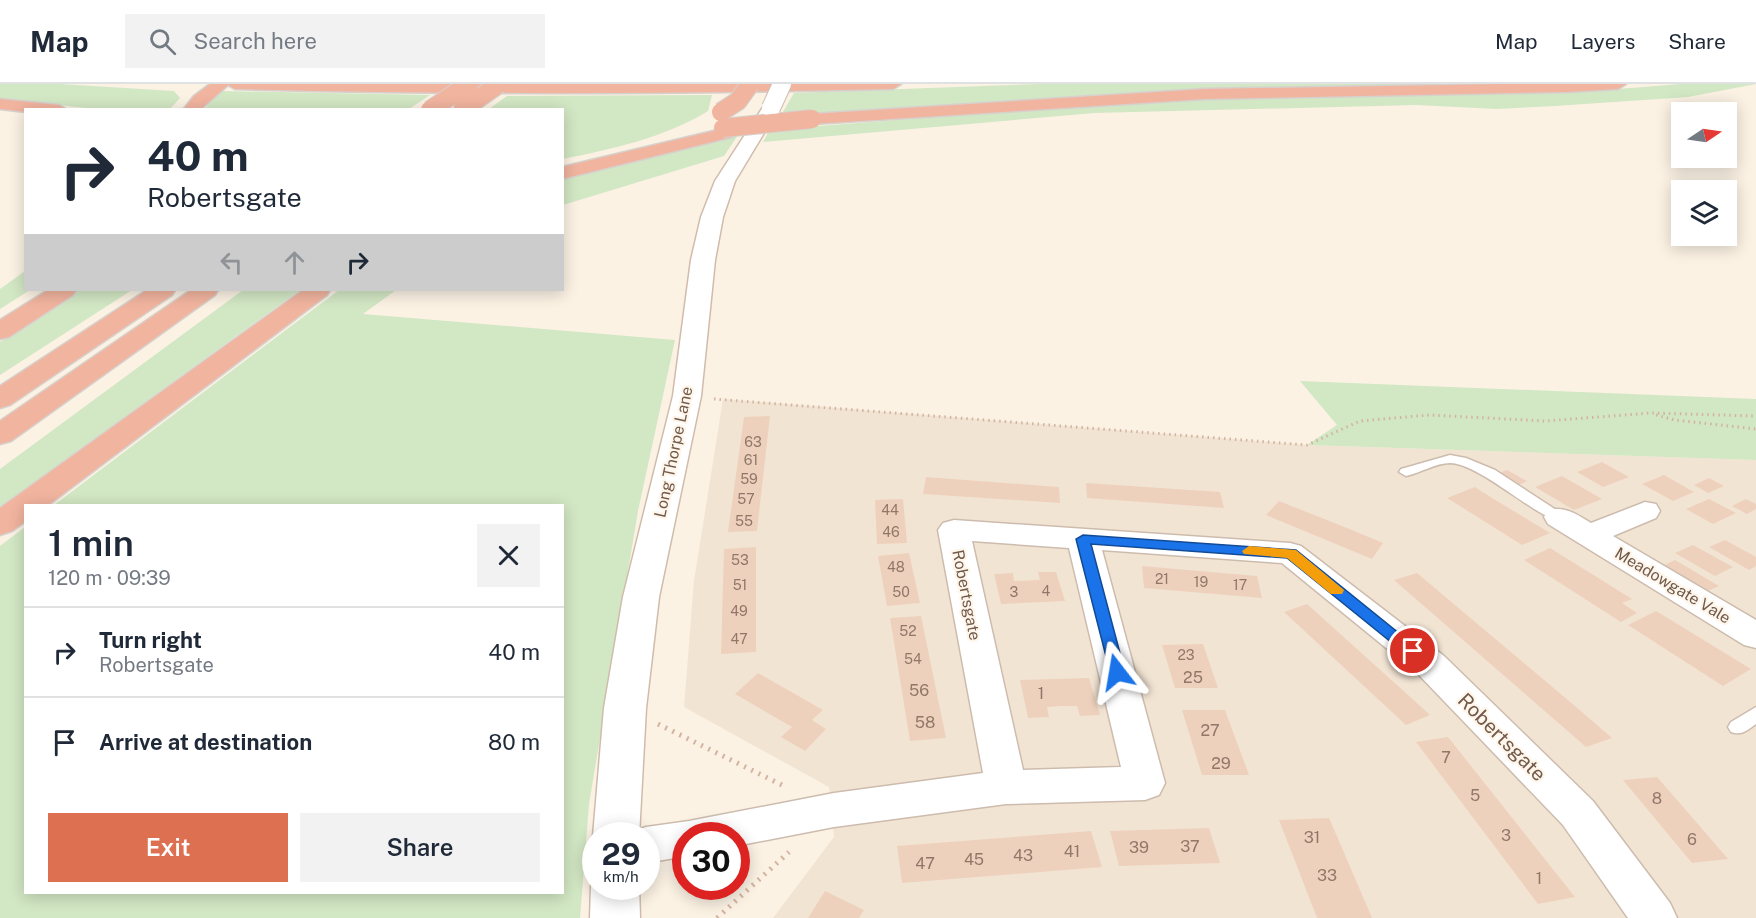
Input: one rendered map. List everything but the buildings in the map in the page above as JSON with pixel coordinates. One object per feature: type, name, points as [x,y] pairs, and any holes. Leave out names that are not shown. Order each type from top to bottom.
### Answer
[{"type":"highway","points":[[193,108],[200,99],[220,84]]},
{"type":"highway","points":[[235,84],[485,89],[728,88],[893,84]]},
{"type":"highway","points":[[433,108],[469,84]]},
{"type":"highway","points":[[465,108],[499,84]]},
{"type":"highway","points":[[564,171],[723,124],[750,84]]},
{"type":"highway","points":[[564,166],[662,139],[694,127],[723,124],[812,121],[1203,94],[1303,90],[1513,90],[1618,84]]},
{"type":"highway","points":[[0,104],[39,108]]},
{"type":"highway","points":[[0,110],[24,113]]},
{"type":"highway","points":[[0,321],[45,291]]},
{"type":"highway","points":[[0,331],[62,291]]},
{"type":"highway","points":[[0,399],[162,291]]},
{"type":"highway","points":[[0,435],[205,291]]},
{"type":"highway","points":[[27,504],[317,291]]},
{"type":"highway","points":[[0,524],[24,506]]},
{"type":"main road","name":"Long Thorpe Lane","points":[[617,822],[625,708],[641,597],[687,396],[703,260],[712,217],[725,181],[776,96]]},
{"type":"main road","points":[[615,900],[615,918]]},
{"type":"street","name":"Meadowgate Vale","points":[[1589,535],[1645,511]]},
{"type":"street","name":"Meadowgate Vale","points":[[1559,517],[1756,636]]},
{"type":"street","name":"Robertsgate","points":[[1005,787],[954,530],[1290,554],[1431,665],[1578,813],[1654,918]]},
{"type":"street","points":[[750,826],[834,810],[1005,787],[1145,783],[1083,539]]},
{"type":"lane","points":[[1406,472],[1442,460],[1464,461],[1559,517]]},
{"type":"lane","points":[[1738,728],[1756,714]]},
{"type":"path","points":[[687,396],[1306,444],[1360,421],[1429,416],[1545,421],[1651,413],[1756,416]]},
{"type":"path","points":[[1651,413],[1675,420],[1756,429]]},
{"type":"shaded area","points":[[723,399],[1307,445],[1756,460],[1756,918],[773,918],[834,837],[829,787],[684,707],[694,581]]},
{"type":"green space","points":[[0,84],[60,84],[174,91],[180,98],[171,108],[86,108],[0,99]]},
{"type":"green space","points":[[1039,84],[1545,84],[780,117],[794,93]]},
{"type":"green space","points":[[1680,84],[1756,84],[1688,97],[1555,106],[1497,109],[1416,105],[1094,113],[763,142],[769,131],[1087,106],[1248,98],[1572,91]]},
{"type":"green space","points":[[223,91],[430,95],[410,108],[206,108],[211,100]]},
{"type":"green space","points":[[712,95],[708,111],[674,128],[619,147],[564,159],[564,108],[490,108],[507,96]]},
{"type":"green space","points":[[738,135],[724,156],[564,205],[564,175],[697,141]]},
{"type":"green space","points":[[24,272],[24,291],[28,291],[0,309],[0,289]]},
{"type":"green space","points":[[76,291],[130,291],[0,375],[0,342]]},
{"type":"green space","points":[[242,291],[299,291],[0,507],[0,469]]},
{"type":"green space","points":[[338,291],[395,291],[363,314],[675,340],[638,511],[588,822],[582,822],[580,918],[0,918],[0,546],[24,528],[24,894],[564,894],[564,504],[55,504]]},
{"type":"green space","points":[[1300,381],[1756,399],[1756,460],[1307,445],[1337,425]]},
{"type":"slow traffic","points":[[1249,551],[1290,554],[1337,590]]},
{"type":"route","points":[[1117,672],[1083,539],[1290,554],[1413,651]]}]
